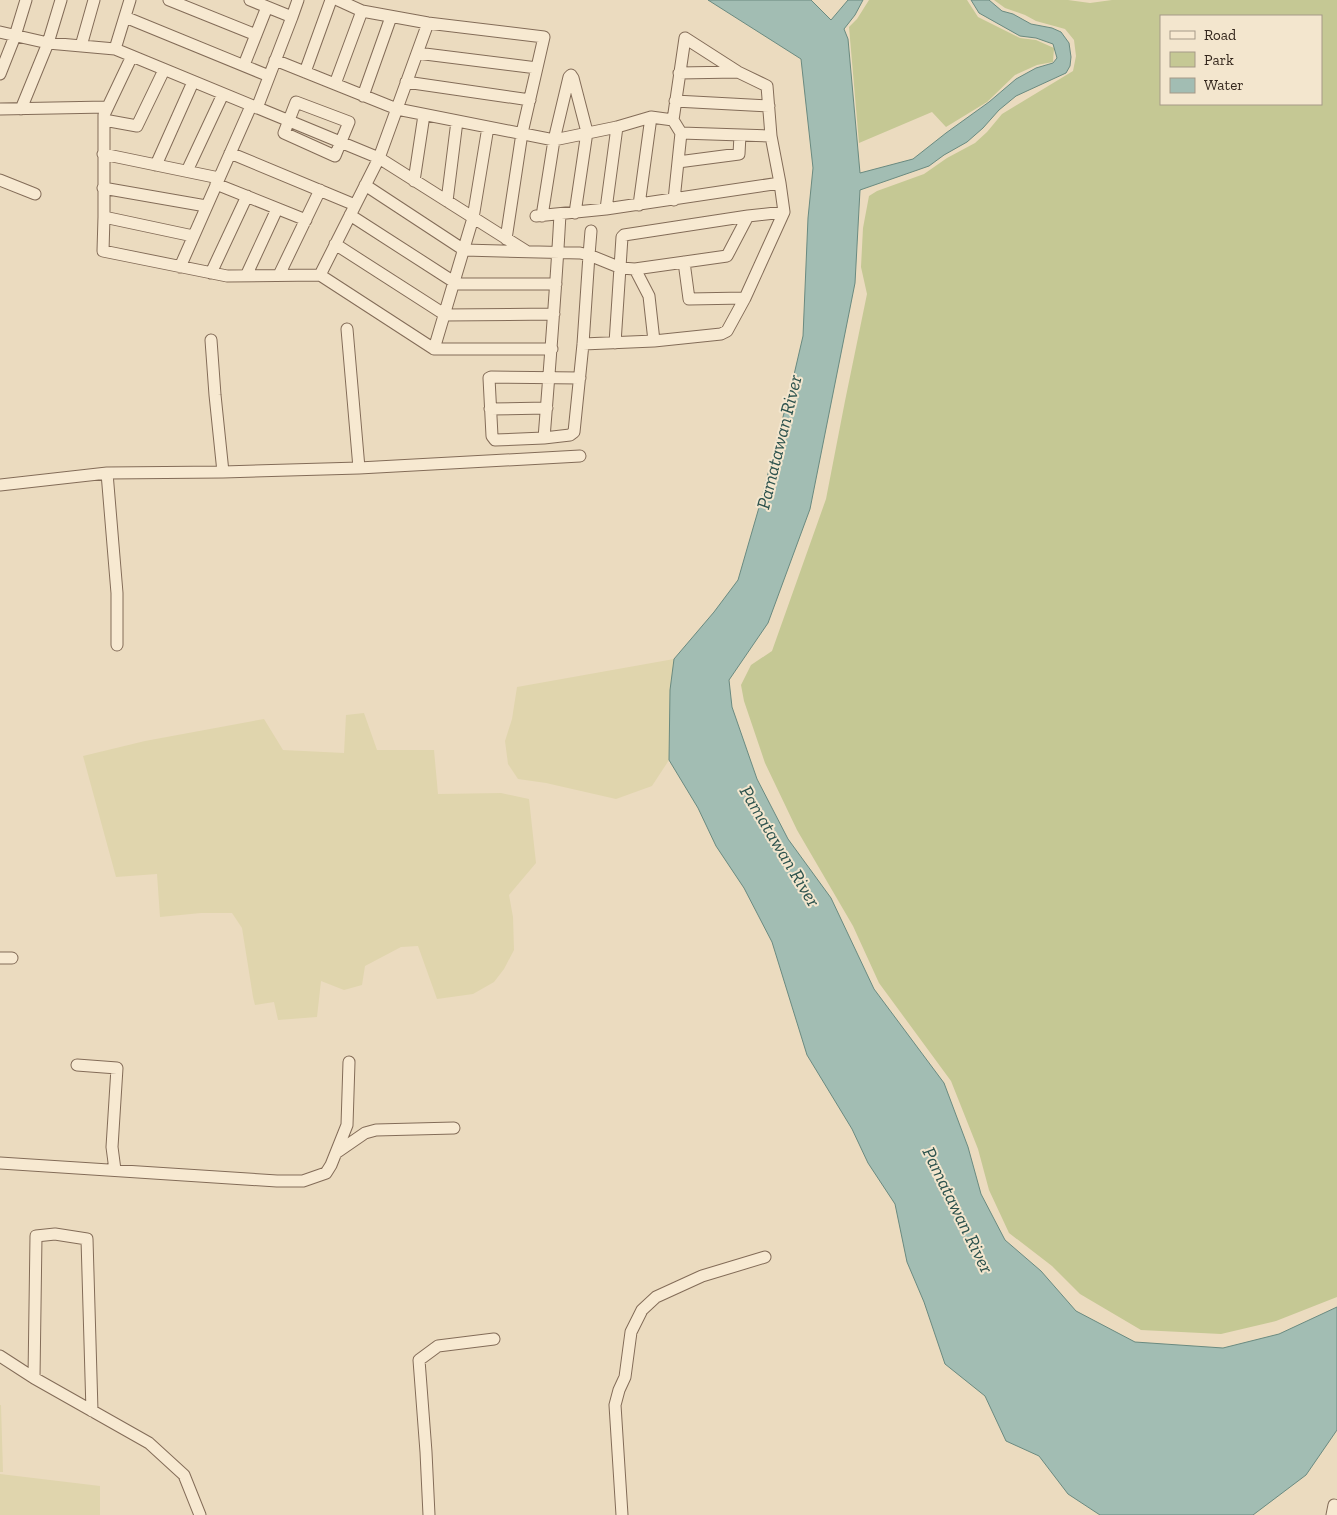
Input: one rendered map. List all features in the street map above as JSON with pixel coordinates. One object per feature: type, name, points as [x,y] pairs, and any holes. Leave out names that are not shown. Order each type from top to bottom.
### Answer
[{"type":"street","points":[[0,74],[15,36],[26,0]]},
{"type":"street","points":[[21,109],[48,43],[61,0]]},
{"type":"street","points":[[81,46],[94,0]]},
{"type":"street","points":[[115,50],[130,0]]},
{"type":"street","points":[[169,0],[256,35]]},
{"type":"street","points":[[250,0],[292,18]]},
{"type":"street","points":[[180,267],[230,153],[269,76],[298,0]]},
{"type":"street","points":[[305,72],[331,0]]},
{"type":"street","points":[[338,0],[362,11],[391,17],[544,37],[522,133],[506,239]]},
{"type":"street","points":[[244,66],[267,7]]},
{"type":"street","points":[[335,84],[362,11]]},
{"type":"street","points":[[124,17],[269,76]]},
{"type":"street","points":[[363,96],[391,17]]},
{"type":"street","points":[[320,274],[379,158],[428,23]]},
{"type":"street","points":[[0,32],[48,43],[115,50],[379,158],[526,251]]},
{"type":"street","points":[[583,344],[654,341],[721,334],[726,331],[745,298],[784,212],[771,136],[767,86],[738,72],[685,38],[673,120],[681,133],[674,200]]},
{"type":"street","points":[[417,53],[537,68]]},
{"type":"street","points":[[132,56],[104,115],[103,251],[227,276],[320,274],[434,349],[552,349]]},
{"type":"street","points":[[275,60],[396,109],[554,140],[617,127],[652,117],[673,120]]},
{"type":"street","points":[[104,120],[137,126],[164,70]]},
{"type":"street","points":[[679,73],[738,72]]},
{"type":"street","points":[[574,213],[587,132],[571,74],[554,140],[539,216],[574,213],[639,205],[780,182]]},
{"type":"street","points":[[156,165],[194,82]]},
{"type":"street","points":[[406,82],[530,100]]},
{"type":"street","points":[[187,171],[223,94]]},
{"type":"street","points":[[675,101],[769,106]]},
{"type":"street","points":[[288,121],[296,102],[349,122],[342,143]]},
{"type":"street","points":[[0,109],[107,107]]},
{"type":"street","points":[[414,181],[424,114]]},
{"type":"street","points":[[639,205],[652,117]]},
{"type":"street","points":[[447,201],[457,121]]},
{"type":"street","points":[[434,349],[473,218],[488,127]]},
{"type":"street","points":[[606,209],[617,127]]},
{"type":"street","points":[[681,133],[771,136]]},
{"type":"street","points":[[678,162],[739,154],[740,135]]},
{"type":"street","points":[[230,153],[320,190],[353,210],[454,283],[556,284]]},
{"type":"street","points":[[103,154],[187,171],[218,181],[247,196],[306,220]]},
{"type":"street","points":[[0,180],[35,194]]},
{"type":"street","points":[[366,185],[464,250],[580,253],[621,268],[635,269],[727,256],[730,254],[748,216]]},
{"type":"street","points":[[103,188],[206,206]]},
{"type":"street","points":[[279,275],[320,190]]},
{"type":"street","points":[[211,273],[247,196]]},
{"type":"street","points":[[246,276],[277,209]]},
{"type":"street","points":[[615,343],[622,237],[624,235],[784,212]]},
{"type":"street","points":[[544,438],[552,349],[560,214]]},
{"type":"street","points":[[104,217],[193,236]]},
{"type":"street","points":[[580,378],[549,376],[489,378],[492,436],[495,440],[544,438],[570,435],[574,432],[580,378],[583,344],[591,231]]},
{"type":"street","points":[[335,244],[444,314],[554,314]]},
{"type":"street","points":[[684,262],[689,299],[745,298]]},
{"type":"street","points":[[635,269],[649,296],[654,341]]},
{"type":"street","points":[[347,329],[359,468]]},
{"type":"street","points":[[211,340],[223,472]]},
{"type":"street","points":[[490,409],[547,408]]},
{"type":"street","points":[[0,486],[107,473],[359,468],[580,456]]},
{"type":"street","points":[[107,473],[117,593],[117,645]]},
{"type":"street","points":[[0,1163],[277,1181],[303,1181],[326,1173],[347,1125],[349,1062]]},
{"type":"street","points":[[77,1065],[118,1068],[112,1147],[115,1170]]},
{"type":"street","points":[[336,1153],[364,1133],[376,1130],[454,1128]]},
{"type":"street","points":[[34,1378],[36,1236],[55,1234],[87,1239],[92,1411]]},
{"type":"street","points":[[622,1515],[616,1405],[619,1390],[625,1377],[630,1332],[642,1310],[656,1298],[694,1280],[765,1257]]},
{"type":"street","points":[[429,1515],[419,1360],[438,1346],[494,1338]]},
{"type":"street","points":[[0,1356],[34,1378],[150,1443],[184,1475],[200,1515]]},
{"type":"shaded area","points":[[674,659],[670,690],[669,760],[652,786],[616,799],[546,783],[518,779],[508,764],[505,741],[512,719],[517,687]]},
{"type":"shaded area","points":[[364,713],[377,750],[434,750],[438,794],[501,793],[529,799],[536,863],[509,895],[513,917],[514,950],[504,969],[494,982],[473,994],[437,999],[418,946],[401,947],[365,966],[362,985],[344,990],[321,981],[317,1017],[278,1020],[274,1002],[255,1005],[242,928],[232,913],[201,913],[160,917],[157,874],[116,877],[83,756],[145,741],[264,719],[283,750],[344,753],[346,715]]},
{"type":"shaded area","points":[[1,1405],[3,1472],[0,1472]]},
{"type":"shaded area","points":[[0,1474],[100,1486],[100,1515],[0,1515]]},
{"type":"green space","points":[[869,0],[967,0],[978,17],[1020,38],[1036,40],[1054,48],[1053,62],[1037,65],[1015,75],[987,102],[946,127],[932,112],[859,143],[849,27],[857,19]]},
{"type":"green space","points":[[994,0],[1068,0],[1090,3],[1112,0],[1337,0],[1337,1297],[1276,1321],[1221,1334],[1141,1330],[1080,1294],[1052,1266],[1009,1233],[989,1190],[978,1149],[951,1081],[879,983],[853,926],[797,830],[765,763],[744,701],[741,685],[751,665],[772,651],[826,499],[867,294],[861,267],[863,228],[869,196],[877,191],[924,174],[947,158],[975,143],[1002,114],[1073,71],[1076,56],[1074,40],[1065,29],[1036,21],[1005,8]]},
{"type":"water","name":"Pamatawan River","points":[[708,0],[811,0],[831,20],[848,0],[863,0],[855,15],[844,29],[848,39],[860,173],[913,159],[989,102],[1016,79],[1036,68],[1053,63],[1057,58],[1053,44],[1036,38],[1020,36],[979,13],[971,0],[989,0],[1002,11],[1013,14],[1031,24],[1052,28],[1061,32],[1069,43],[1071,57],[1070,66],[1066,73],[1016,96],[967,142],[929,166],[860,190],[855,283],[810,509],[768,623],[729,680],[732,707],[757,779],[788,839],[831,898],[874,989],[944,1083],[968,1147],[981,1194],[1005,1240],[1041,1271],[1076,1311],[1135,1342],[1223,1348],[1279,1334],[1337,1307],[1337,1430],[1306,1475],[1253,1515],[1100,1515],[1068,1494],[1039,1456],[1006,1441],[985,1396],[945,1364],[924,1302],[907,1262],[895,1204],[868,1163],[852,1129],[807,1055],[772,942],[744,888],[716,846],[698,808],[669,760],[670,690],[674,659],[738,580],[793,379],[803,336],[808,218],[813,168],[801,59]]}]
